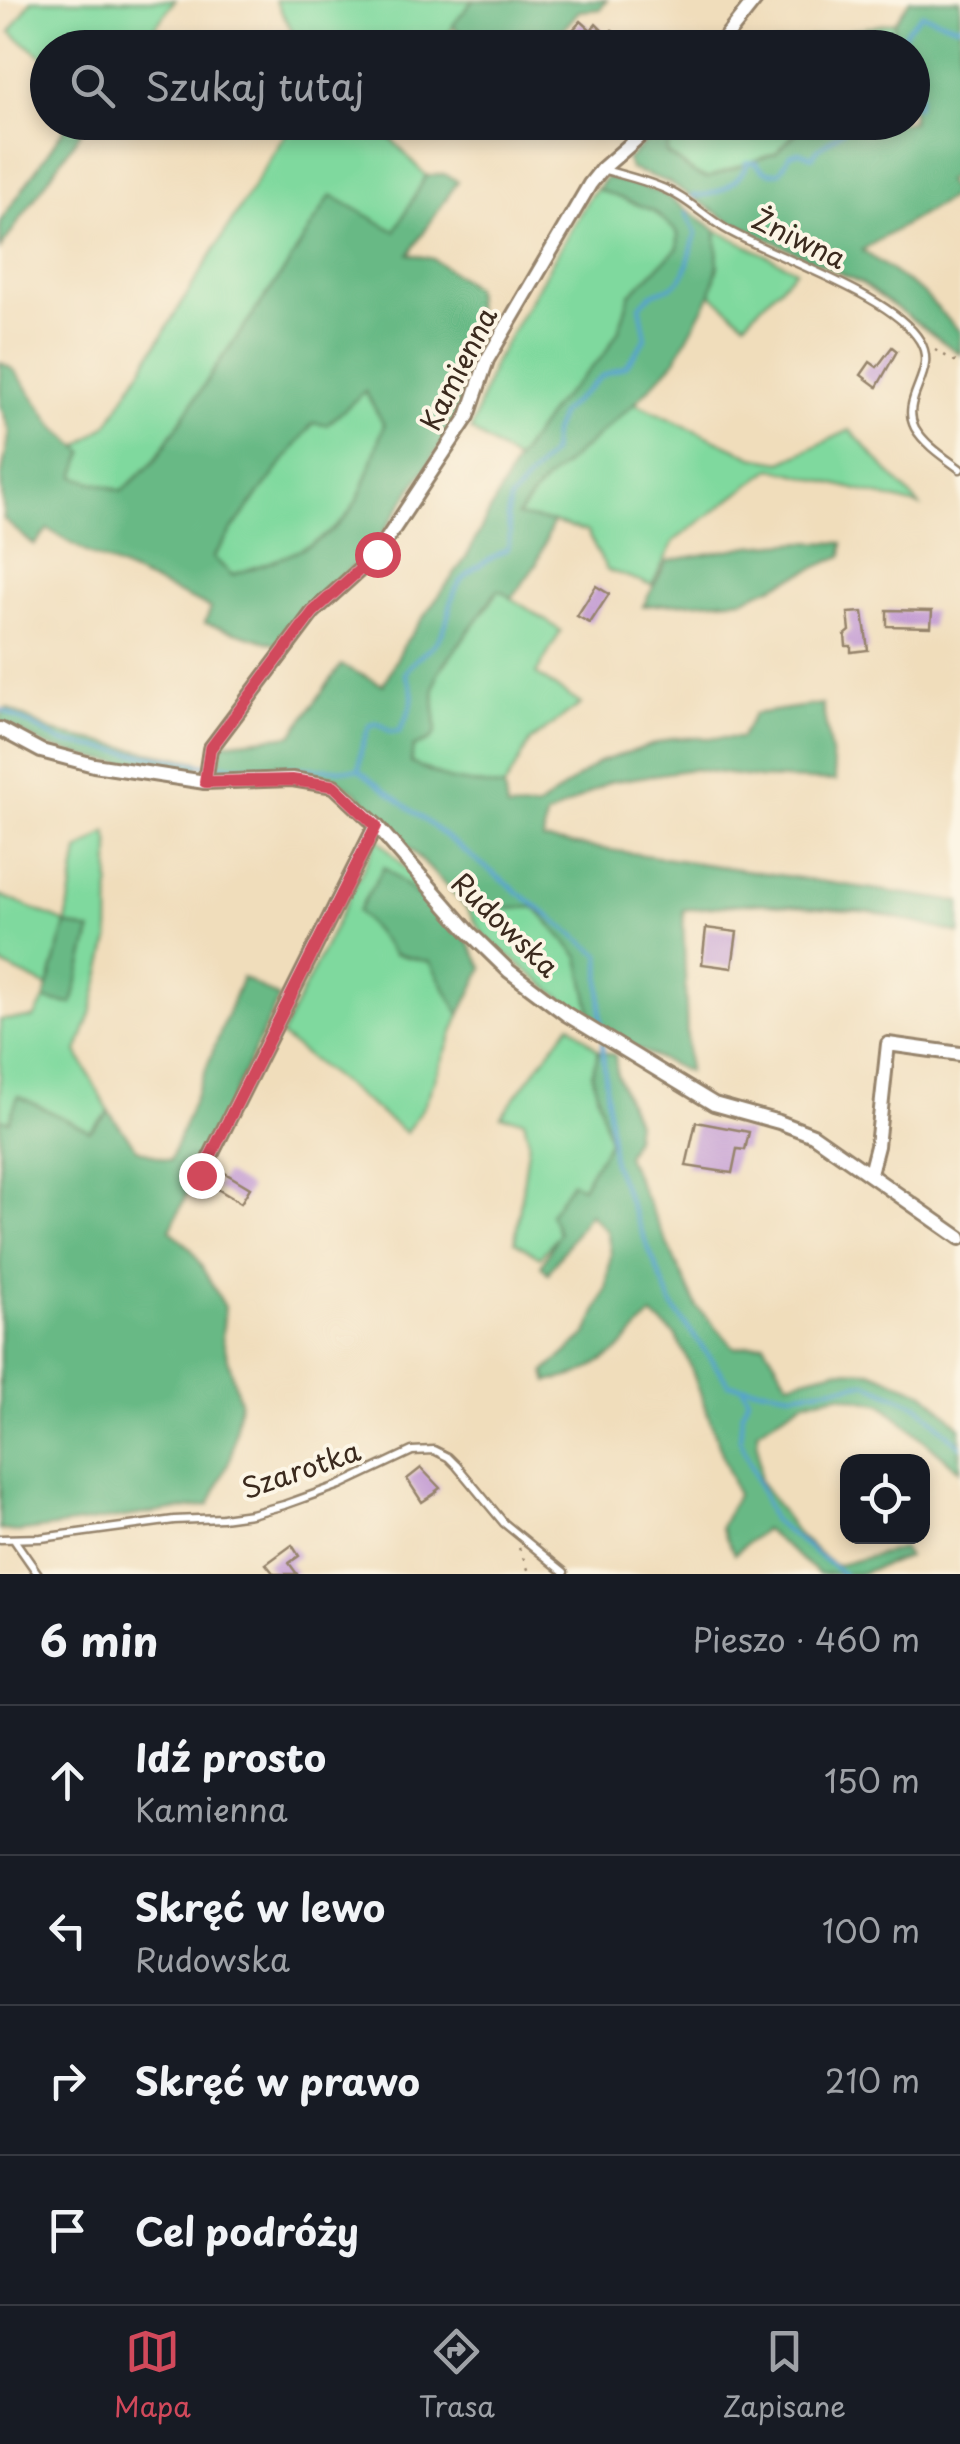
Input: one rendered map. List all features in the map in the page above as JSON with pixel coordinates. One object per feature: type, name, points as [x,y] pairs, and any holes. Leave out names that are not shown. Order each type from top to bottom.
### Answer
[{"type":"street","points":[[731,30],[754,0]]},
{"type":"street","name":"Kamienna","points":[[205,782],[210,749],[313,612],[377,554],[468,416],[487,360],[590,184],[635,140]]},
{"type":"street","name":"Rudowska","points":[[0,729],[41,751],[94,765],[205,782],[292,780],[334,786],[376,826],[469,932],[509,971],[566,1014],[714,1104],[813,1135],[960,1238]]},
{"type":"street","points":[[201,1175],[376,826]]},
{"type":"street","points":[[870,1173],[877,1146],[888,1044],[960,1054]]},
{"type":"lane","name":"Żniwna","points":[[602,169],[663,188],[723,227],[856,291],[898,317],[920,341]]},
{"type":"lane","points":[[920,341],[927,359],[911,409],[913,424],[923,439],[960,468]]},
{"type":"lane","name":"Szarotka","points":[[0,1538],[14,1540],[251,1514],[340,1485],[412,1450],[434,1450],[448,1456],[511,1528],[564,1572]]},
{"type":"lane","points":[[14,1540],[38,1574]]},
{"type":"path","points":[[920,341],[960,364]]},
{"type":"path","points":[[511,1528],[530,1574]]},
{"type":"green space","points":[[32,0],[175,0],[153,30],[30,30],[30,47],[10,32]]},
{"type":"green space","points":[[275,0],[473,0],[451,30],[292,30]]},
{"type":"green space","points":[[473,0],[607,0],[600,9],[579,11],[563,30],[457,30],[453,25]]},
{"type":"green space","points":[[910,0],[960,0],[960,171],[946,181],[955,195],[862,250],[923,293],[960,332],[960,354],[863,284],[728,220],[668,182],[630,169],[627,160],[647,140],[669,140],[666,153],[707,178],[776,153],[789,140],[930,140],[930,30],[894,30]]},
{"type":"green space","points":[[895,22],[894,30],[852,30]]},
{"type":"green space","points":[[57,140],[75,140],[0,249],[0,222]]},
{"type":"green space","points":[[282,140],[392,140],[426,176],[395,231],[286,268],[154,461],[122,491],[74,477],[83,453],[78,447],[108,424]]},
{"type":"green space","points":[[669,140],[788,140],[776,153],[707,178],[666,152]]},
{"type":"green space","points":[[444,174],[458,181],[409,254],[433,259],[474,288],[479,362],[462,413],[373,548],[312,602],[281,646],[205,623],[211,608],[86,552],[48,529],[34,545],[4,520],[1,479],[10,431],[0,405],[0,362],[14,370],[56,428],[84,452],[75,477],[122,491],[155,461],[331,195],[395,231],[426,176]],"holes":[[[365,391],[384,425],[357,500],[334,529],[303,549],[232,575],[213,557],[313,423],[327,425]]]},
{"type":"green space","points":[[606,177],[662,193],[716,230],[718,265],[711,294],[674,362],[635,403],[541,485],[517,516],[553,522],[536,565],[512,598],[498,590],[438,673],[434,688],[436,732],[430,740],[413,747],[411,763],[450,780],[504,788],[507,809],[537,808],[599,762],[673,738],[741,738],[754,714],[822,704],[836,781],[759,778],[692,769],[609,782],[546,817],[543,840],[960,902],[960,934],[873,912],[753,903],[683,910],[688,1072],[593,1023],[579,957],[535,907],[490,910],[465,906],[357,793],[336,780],[286,769],[216,772],[223,743],[292,735],[341,665],[383,685],[405,643],[466,558],[516,461],[555,405],[604,355],[619,330],[630,294],[678,248],[678,233],[654,211],[597,189]]},
{"type":"green space","points":[[597,189],[655,211],[678,233],[678,248],[630,294],[619,330],[604,355],[555,405],[516,461],[471,430],[493,365]]},
{"type":"green space","points":[[716,230],[796,270],[745,322],[711,294],[718,265]]},
{"type":"green space","points":[[365,391],[384,425],[365,482],[347,516],[303,549],[232,575],[213,558],[239,520],[313,423],[327,425]]},
{"type":"green space","points":[[635,403],[753,457],[782,462],[850,430],[920,506],[772,468],[674,541],[652,585],[607,570],[587,532],[517,517],[541,485]]},
{"type":"green space","points":[[843,543],[842,556],[744,599],[643,606],[667,561],[750,546]]},
{"type":"green space","points":[[498,589],[561,631],[536,674],[581,704],[530,741],[504,788],[450,780],[410,763],[413,747],[430,740],[436,732],[434,688],[438,673]]},
{"type":"green space","points":[[7,708],[56,733],[198,762],[196,775],[97,759],[46,746],[0,721]]},
{"type":"green space","points":[[107,832],[109,940],[91,1014],[77,1052],[109,1112],[90,1131],[19,1096],[9,1122],[0,1119],[0,1020],[34,1018],[44,1000],[72,1003],[91,932],[66,924],[48,987],[0,964],[0,895],[66,923],[78,851]]},
{"type":"green space","points":[[378,838],[464,935],[384,868],[358,911],[394,954],[430,961],[460,1015],[425,1104],[406,1133],[281,1036]]},
{"type":"green space","points":[[384,867],[464,935],[483,968],[460,1015],[430,962],[394,954],[358,911]]},
{"type":"green space","points":[[465,906],[490,910],[534,907],[579,957],[593,1023],[486,938]]},
{"type":"green space","points":[[66,924],[91,931],[72,1004],[44,1000]]},
{"type":"green space","points":[[242,977],[279,998],[170,1230],[192,1250],[225,1307],[222,1337],[240,1402],[231,1457],[209,1505],[18,1532],[0,1530],[0,1119],[9,1121],[18,1096],[90,1131],[109,1112],[137,1149],[170,1161]]},
{"type":"green space","points":[[570,1024],[599,1051],[592,1073],[610,1141],[581,1188],[560,1233],[540,1257],[515,1242],[529,1141],[524,1120],[501,1116]]},
{"type":"green space","points":[[599,1051],[615,1055],[617,1075],[636,1122],[626,1156],[697,1307],[735,1348],[764,1343],[788,1382],[836,1370],[870,1371],[925,1393],[960,1427],[960,1471],[882,1404],[840,1395],[804,1401],[757,1431],[760,1481],[800,1537],[835,1566],[902,1548],[908,1557],[858,1574],[819,1574],[764,1529],[734,1554],[721,1527],[737,1495],[690,1365],[676,1336],[652,1315],[617,1352],[580,1374],[548,1382],[545,1372],[587,1334],[606,1289],[611,1253],[607,1231],[589,1214],[548,1273],[541,1266],[559,1233],[550,1214],[572,1182],[582,1187],[609,1141],[592,1073]]},
{"type":"building","points":[[581,21],[591,30],[573,30]]},
{"type":"building","points":[[892,347],[897,351],[877,387],[861,375],[870,362],[877,367]]},
{"type":"building","points":[[596,586],[609,594],[590,623],[577,616]]},
{"type":"building","points":[[887,610],[932,611],[931,627],[887,626]]},
{"type":"building","points":[[863,612],[868,650],[851,652],[845,635],[850,631],[848,613]]},
{"type":"building","points":[[706,928],[737,932],[732,968],[702,964]]},
{"type":"building","points":[[696,1122],[749,1132],[745,1150],[737,1149],[732,1173],[686,1166]]},
{"type":"building","points":[[225,1173],[250,1188],[241,1203],[216,1188]]},
{"type":"building","points":[[421,1468],[440,1488],[422,1502],[407,1479]]},
{"type":"building","points":[[292,1545],[299,1556],[289,1563],[297,1574],[274,1574],[266,1564]]},
{"type":"waterway","points":[[907,30],[922,14],[960,25]]},
{"type":"waterway","points":[[693,196],[717,192],[729,185],[746,168],[746,162],[756,163],[766,172],[780,172],[790,155],[799,152],[812,157],[830,140]]},
{"type":"waterway","points":[[359,770],[369,726],[378,723],[391,732],[399,732],[412,696],[405,674],[442,634],[461,581],[508,548],[510,500],[551,453],[561,413],[602,376],[626,366],[646,338],[640,306],[683,276],[696,234],[686,212]]},
{"type":"waterway","points":[[0,709],[62,742],[204,765],[359,770]]},
{"type":"waterway","points":[[359,770],[600,955],[601,1030]]},
{"type":"waterway","points":[[602,1043],[613,1163],[673,1307],[729,1384],[792,1393],[866,1383],[919,1406],[960,1446]]},
{"type":"waterway","points":[[743,1388],[748,1398],[740,1439],[773,1521],[843,1574]]},
{"type":"route","points":[[201,1175],[376,826],[334,786],[292,780],[205,782],[210,749],[313,612],[377,554]]}]
